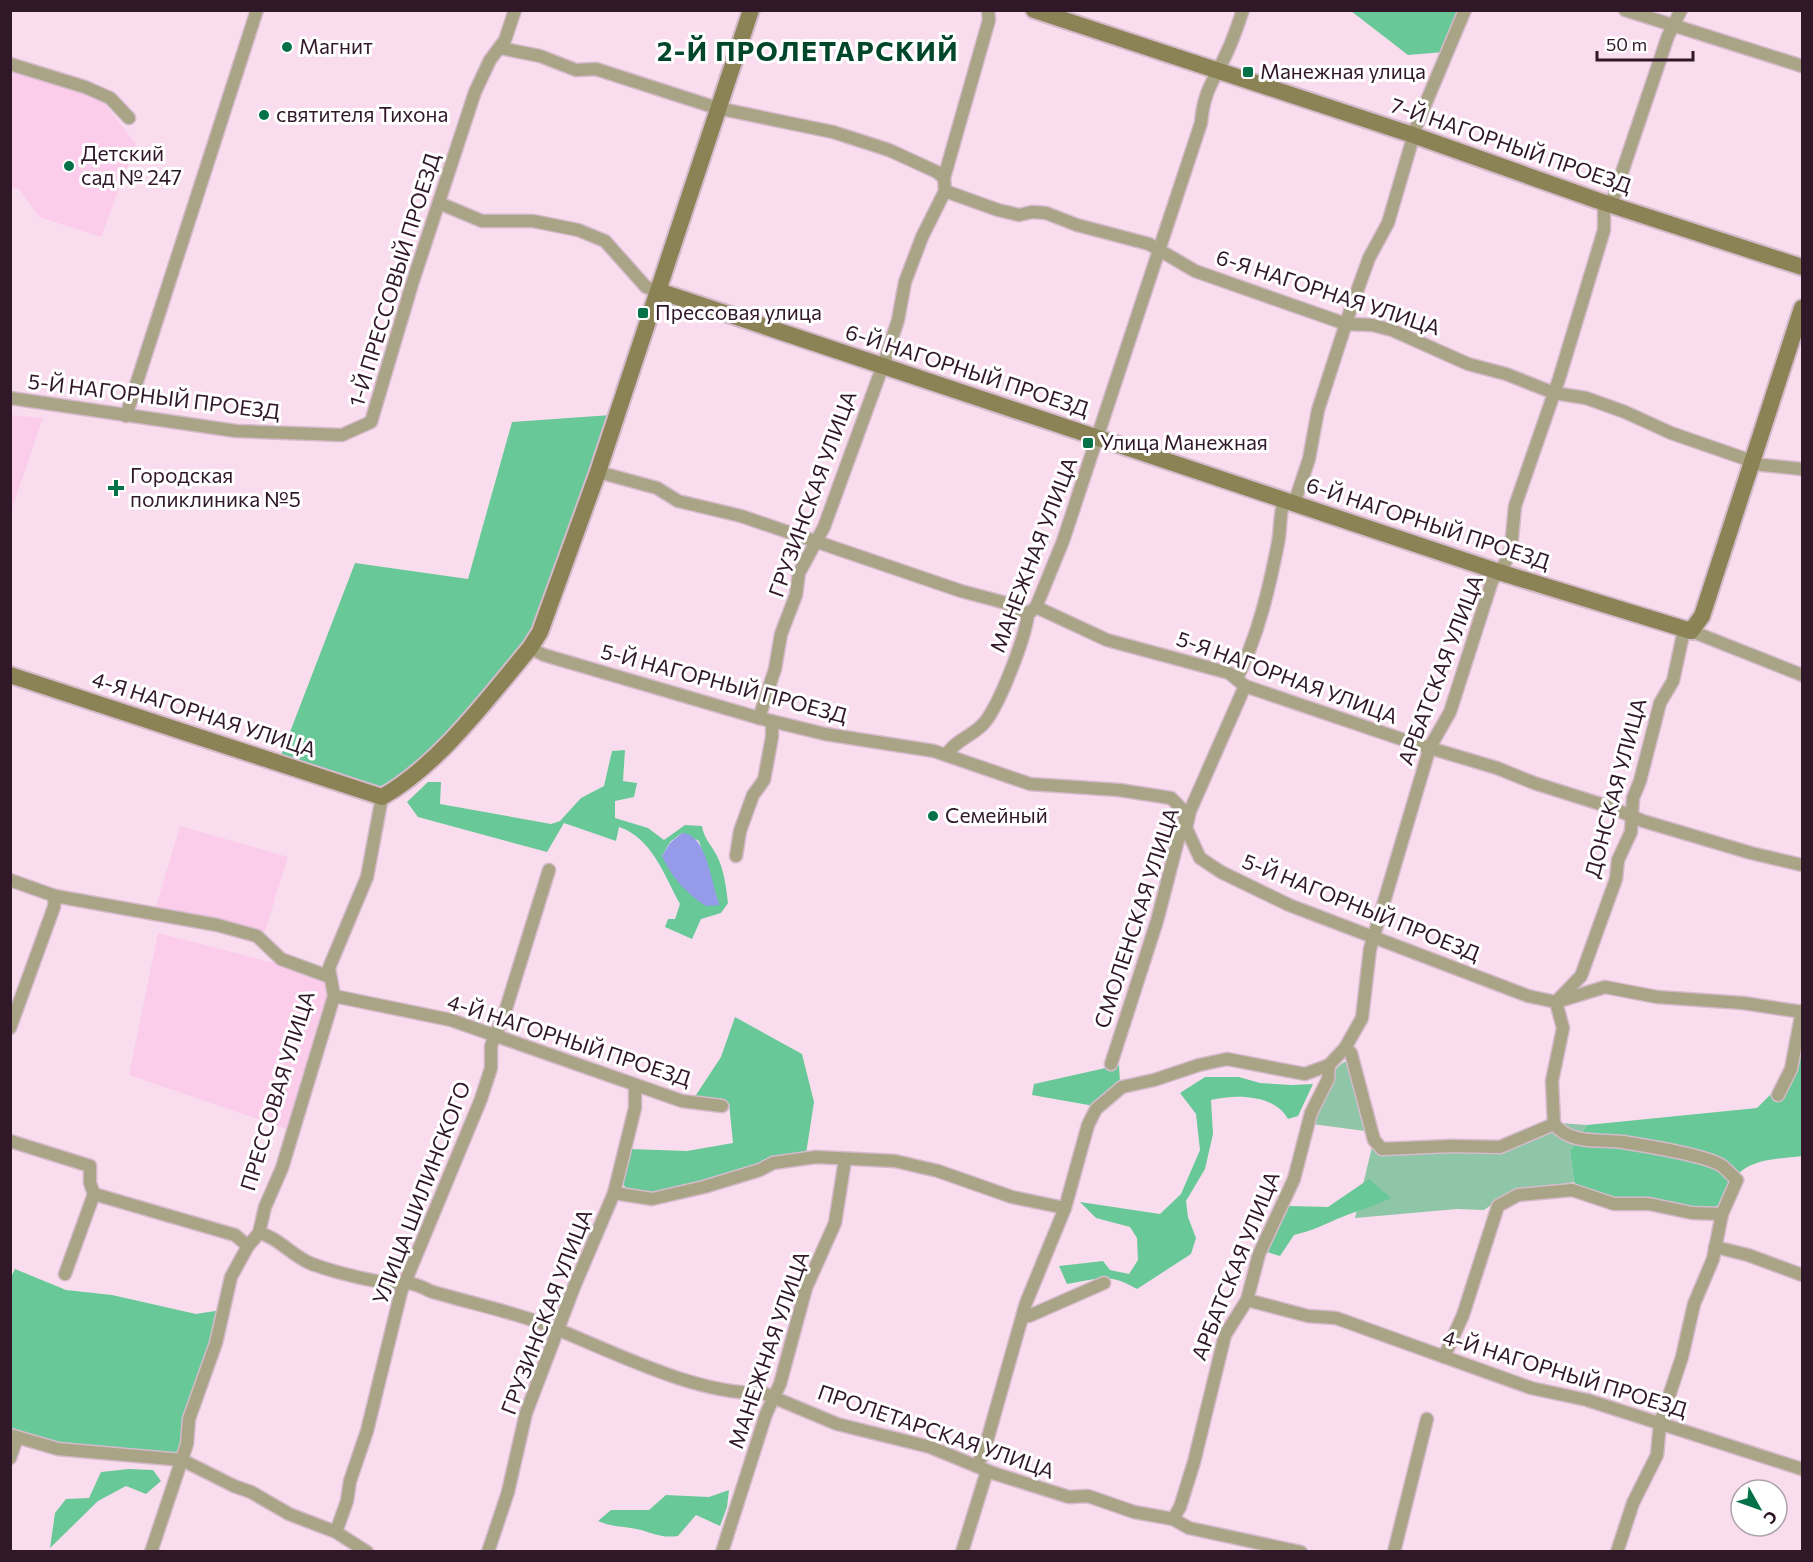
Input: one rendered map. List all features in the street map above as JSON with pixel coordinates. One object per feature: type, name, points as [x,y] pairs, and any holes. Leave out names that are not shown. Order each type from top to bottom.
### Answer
[{"type":"street","points":[[126,416],[257,10]]},
{"type":"street","name":"1-Й ПРЕССОВЫЙ ПРОЕЗД","points":[[363,425],[371,422],[376,410],[475,92],[490,60],[500,48],[515,10]]},
{"type":"street","points":[[382,797],[400,788],[442,749],[530,648],[540,632],[598,472],[751,10]]},
{"type":"street","points":[[945,192],[944,178],[989,20],[988,10]]},
{"type":"street","name":"7-Й НАГОРНЫЙ ПРОЕЗД","points":[[1034,10],[1413,135],[1607,204],[1803,267]]},
{"type":"street","name":"МАНЕЖНАЯ УЛИЦА","points":[[947,754],[949,749],[974,734],[986,721],[1023,641],[1032,611],[1064,541],[1201,123],[1208,85],[1244,10]]},
{"type":"street","name":"СМОЛЕНСКАЯ УЛИЦА","points":[[1111,1064],[1158,921],[1178,840],[1186,828],[1241,682],[1255,636],[1278,541],[1281,511],[1289,503],[1309,459],[1318,410],[1346,324],[1369,258],[1388,224],[1413,135],[1465,10]]},
{"type":"street","points":[[1625,10],[1648,16],[1673,27],[1803,66]]},
{"type":"street","name":"АРБАТСКАЯ УЛИЦА","points":[[1345,1048],[1362,1018],[1370,949],[1430,747],[1450,712],[1485,598],[1511,548],[1515,506],[1554,393],[1604,230],[1607,204],[1681,10]]},
{"type":"street","points":[[500,48],[540,56],[576,70],[596,69],[717,108],[844,136],[888,150],[937,172],[944,178]]},
{"type":"street","points":[[10,64],[86,87],[110,98],[129,118]]},
{"type":"street","name":"6-Я НАГОРНАЯ УЛИЦА","points":[[945,192],[1019,215],[1032,212],[1046,213],[1077,225],[1149,244],[1195,271],[1346,324],[1372,325],[1392,330],[1468,364],[1506,374],[1554,393],[1586,398],[1625,412],[1671,433],[1743,458],[1753,464],[1803,469]]},
{"type":"street","name":"ГРУЗИНСКАЯ УЛИЦА","points":[[759,718],[775,669],[781,634],[796,595],[799,573],[824,527],[898,320],[905,282],[922,237],[945,192]]},
{"type":"street","name":"6-Й НАГОРНЫЙ ПРОЕЗД","points":[[439,203],[482,221],[533,221],[578,230],[605,241],[646,287],[1289,503],[1499,572],[1687,630],[1803,675]]},
{"type":"street","name":"ДОНСКАЯ УЛИЦА","points":[[1556,1002],[1581,976],[1616,879],[1618,860],[1631,832],[1633,798],[1640,781],[1660,703],[1673,681],[1687,630],[1702,616],[1803,308]]},
{"type":"street","name":"5-Й НАГОРНЫЙ ПРОЕЗД","points":[[10,398],[236,431],[342,435],[363,425]]},
{"type":"street","name":"5-Я НАГОРНАЯ УЛИЦА","points":[[598,472],[657,488],[678,501],[741,516],[815,543],[1032,611],[1107,640],[1178,658],[1241,682],[1633,815],[1643,821],[1719,844],[1803,865]]},
{"type":"street","name":"5-Й НАГОРНЫЙ ПРОЕЗД","points":[[530,648],[544,655],[759,718],[825,734],[947,754],[1030,784],[1119,790],[1172,798],[1183,810],[1186,828],[1200,858],[1221,872],[1269,896],[1528,996],[1556,1002],[1605,987],[1658,997],[1743,1003],[1802,1012]]},
{"type":"street","name":"4-Я НАГОРНАЯ УЛИЦА","points":[[10,675],[382,797]]},
{"type":"street","points":[[736,856],[740,831],[753,795],[764,780],[772,737],[772,721]]},
{"type":"street","name":"ПРЕССОВАЯ УЛИЦА","points":[[260,1233],[265,1207],[282,1168],[334,996],[329,968],[367,876],[382,797]]},
{"type":"street","name":"УЛИЦА ШИЛИНСКОГО","points":[[336,1532],[367,1431],[383,1362],[406,1281],[481,1099],[491,1068],[491,1046],[505,1012],[549,870]]},
{"type":"street","points":[[10,880],[55,896],[217,925],[257,936],[281,959],[330,977]]},
{"type":"street","points":[[10,1028],[54,908],[55,896]]},
{"type":"street","name":"4-Й НАГОРНЫЙ ПРОЕЗД","points":[[334,996],[451,1020],[494,1037],[682,1101],[722,1106]]},
{"type":"street","points":[[1556,1002],[1563,1028],[1552,1081],[1554,1124],[1560,1132],[1578,1139],[1623,1142],[1698,1158],[1719,1164],[1737,1180],[1722,1214],[1715,1247],[1694,1304],[1682,1357],[1660,1423],[1657,1455],[1633,1503],[1617,1551]]},
{"type":"street","points":[[1778,1095],[1791,1069],[1802,1012]]},
{"type":"street","points":[[962,1551],[982,1468],[983,1455],[1023,1314],[1065,1208],[1088,1125],[1096,1109],[1122,1087],[1227,1059],[1305,1074],[1329,1065],[1345,1048],[1351,1053],[1374,1140],[1382,1149],[1451,1146],[1500,1147],[1554,1124]]},
{"type":"street","name":"АРБАТСКАЯ УЛИЦА","points":[[1173,1519],[1180,1507],[1194,1462],[1224,1335],[1247,1300],[1259,1254],[1294,1179],[1311,1113],[1328,1079],[1329,1065]]},
{"type":"street","name":"ГРУЗИНСКАЯ УЛИЦА","points":[[488,1551],[508,1492],[526,1413],[614,1193],[635,1108],[635,1086]]},
{"type":"street","points":[[10,1141],[90,1167],[90,1183],[94,1194],[65,1274]]},
{"type":"street","points":[[614,1193],[632,1198],[652,1198],[704,1187],[782,1161],[816,1156],[845,1160],[895,1161],[938,1171],[1012,1197],[1065,1208]]},
{"type":"street","name":"МАНЕЖНАЯ УЛИЦА","points":[[722,1551],[780,1384],[806,1288],[835,1223],[845,1160]]},
{"type":"street","points":[[1444,1357],[1463,1315],[1498,1206],[1518,1195],[1572,1190],[1614,1204],[1649,1204],[1692,1213],[1722,1214]]},
{"type":"street","points":[[94,1194],[235,1235],[248,1246]]},
{"type":"street","points":[[151,1551],[182,1460],[189,1419],[216,1343],[231,1277],[248,1246],[260,1233]]},
{"type":"street","name":"ПРОЛЕТАРСКАЯ УЛИЦА","points":[[260,1233],[267,1235],[292,1254],[312,1264],[377,1281],[406,1281],[430,1291],[558,1330],[647,1367],[691,1381],[774,1396],[837,1424],[930,1447],[982,1468],[1069,1497],[1088,1496],[1134,1512],[1173,1519],[1189,1528],[1301,1551]]},
{"type":"street","points":[[1715,1247],[1748,1255],[1803,1275]]},
{"type":"street","points":[[1023,1314],[1029,1316],[1104,1283]]},
{"type":"street","name":"4-Й НАГОРНЫЙ ПРОЕЗД","points":[[1247,1300],[1308,1316],[1336,1318],[1531,1389],[1587,1400],[1803,1469]]},
{"type":"street","points":[[1394,1551],[1427,1419]]},
{"type":"street","points":[[10,1458],[14,1437],[58,1449],[182,1460],[251,1492],[289,1514],[336,1532],[367,1551]]},
{"type":"shaded area","name":"Детский сад № 247","points":[[11,71],[102,100],[136,144],[101,237],[39,217],[19,189],[11,187]]},
{"type":"shaded area","points":[[10,415],[43,418],[11,511]]},
{"type":"shaded area","points":[[180,826],[288,857],[264,934],[155,910]]},
{"type":"shaded area","points":[[158,933],[309,972],[326,983],[327,995],[287,1129],[129,1075]]},
{"type":"green space","points":[[1351,11],[1460,11],[1444,52],[1408,55]]},
{"type":"green space","points":[[611,415],[536,626],[491,687],[449,735],[410,772],[393,782],[377,786],[367,787],[280,758],[355,563],[468,579],[512,422]]},
{"type":"green space","points":[[625,750],[623,781],[637,783],[634,797],[615,801],[615,818],[648,828],[664,840],[685,825],[702,826],[719,861],[728,903],[721,913],[701,919],[692,939],[665,927],[668,919],[675,919],[680,904],[656,859],[649,849],[630,832],[619,827],[616,841],[564,823],[547,852],[418,817],[407,802],[428,782],[441,782],[440,804],[551,824],[560,821],[581,798],[604,786],[612,751]],"holes":[[[682,833],[699,841],[719,905],[662,856],[670,842]]]},
{"type":"green space","points":[[735,1017],[802,1054],[814,1102],[806,1154],[652,1194],[626,1188],[622,1183],[630,1149],[687,1151],[733,1143],[729,1103],[694,1098],[721,1057]]},
{"type":"green space","points":[[1802,1018],[1802,1156],[1765,1161],[1748,1167],[1734,1179],[1720,1204],[1708,1208],[1652,1206],[1597,1197],[1588,1194],[1574,1182],[1570,1151],[1587,1125],[1757,1108],[1778,1087],[1798,1023]]},
{"type":"green space","points":[[1347,1061],[1361,1099],[1365,1131],[1312,1124],[1330,1078],[1341,1064]]},
{"type":"green space","points":[[1119,1065],[1120,1083],[1102,1095],[1094,1106],[1032,1095],[1034,1084]]},
{"type":"green space","points":[[1205,1077],[1239,1077],[1260,1083],[1313,1084],[1298,1116],[1288,1119],[1282,1111],[1264,1100],[1231,1097],[1211,1100],[1213,1134],[1205,1169],[1186,1201],[1188,1217],[1196,1238],[1191,1254],[1137,1289],[1118,1280],[1103,1278],[1067,1284],[1059,1266],[1103,1261],[1110,1270],[1129,1274],[1138,1260],[1137,1238],[1130,1227],[1096,1218],[1080,1202],[1160,1214],[1181,1194],[1200,1150],[1196,1114],[1180,1093]]},
{"type":"green space","points":[[1559,1123],[1587,1125],[1570,1151],[1574,1182],[1506,1195],[1484,1210],[1457,1209],[1355,1218],[1372,1147],[1451,1148],[1476,1153],[1500,1151]]},
{"type":"green space","points":[[1369,1179],[1391,1198],[1294,1235],[1280,1256],[1267,1252],[1289,1206],[1328,1207]]},
{"type":"green space","points":[[15,1269],[66,1290],[112,1295],[196,1314],[221,1310],[213,1341],[184,1418],[180,1451],[173,1456],[59,1445],[11,1430],[10,1279]]},
{"type":"green space","points":[[129,1469],[153,1470],[161,1481],[146,1494],[126,1486],[98,1501],[50,1548],[55,1513],[66,1499],[89,1498],[101,1472]]},
{"type":"green space","points":[[729,1490],[727,1507],[720,1526],[696,1515],[678,1536],[659,1535],[598,1521],[611,1510],[649,1510],[666,1495],[709,1497]]},
{"type":"water","points":[[682,833],[698,842],[703,851],[720,905],[706,906],[699,901],[680,884],[666,864],[662,856],[670,843]]},
{"type":"place","name":"Магнит","points":[[287,47]]},
{"type":"place","name":"Манежная улица","points":[[1248,72]]},
{"type":"place","name":"святителя Тихона","points":[[264,115]]},
{"type":"place","name":"Детский сад № 247","points":[[69,166]]},
{"type":"place","name":"Прессовая улица","points":[[643,313]]},
{"type":"place","name":"Улица Манежная","points":[[1088,443]]},
{"type":"place","name":"Городская поликлиника №5","points":[[116,488]]},
{"type":"place","name":"Семейный","points":[[933,816]]},
{"type":"district","name":"2-Й ПРОЛЕТАРСКИЙ","points":[[808,52]]}]
